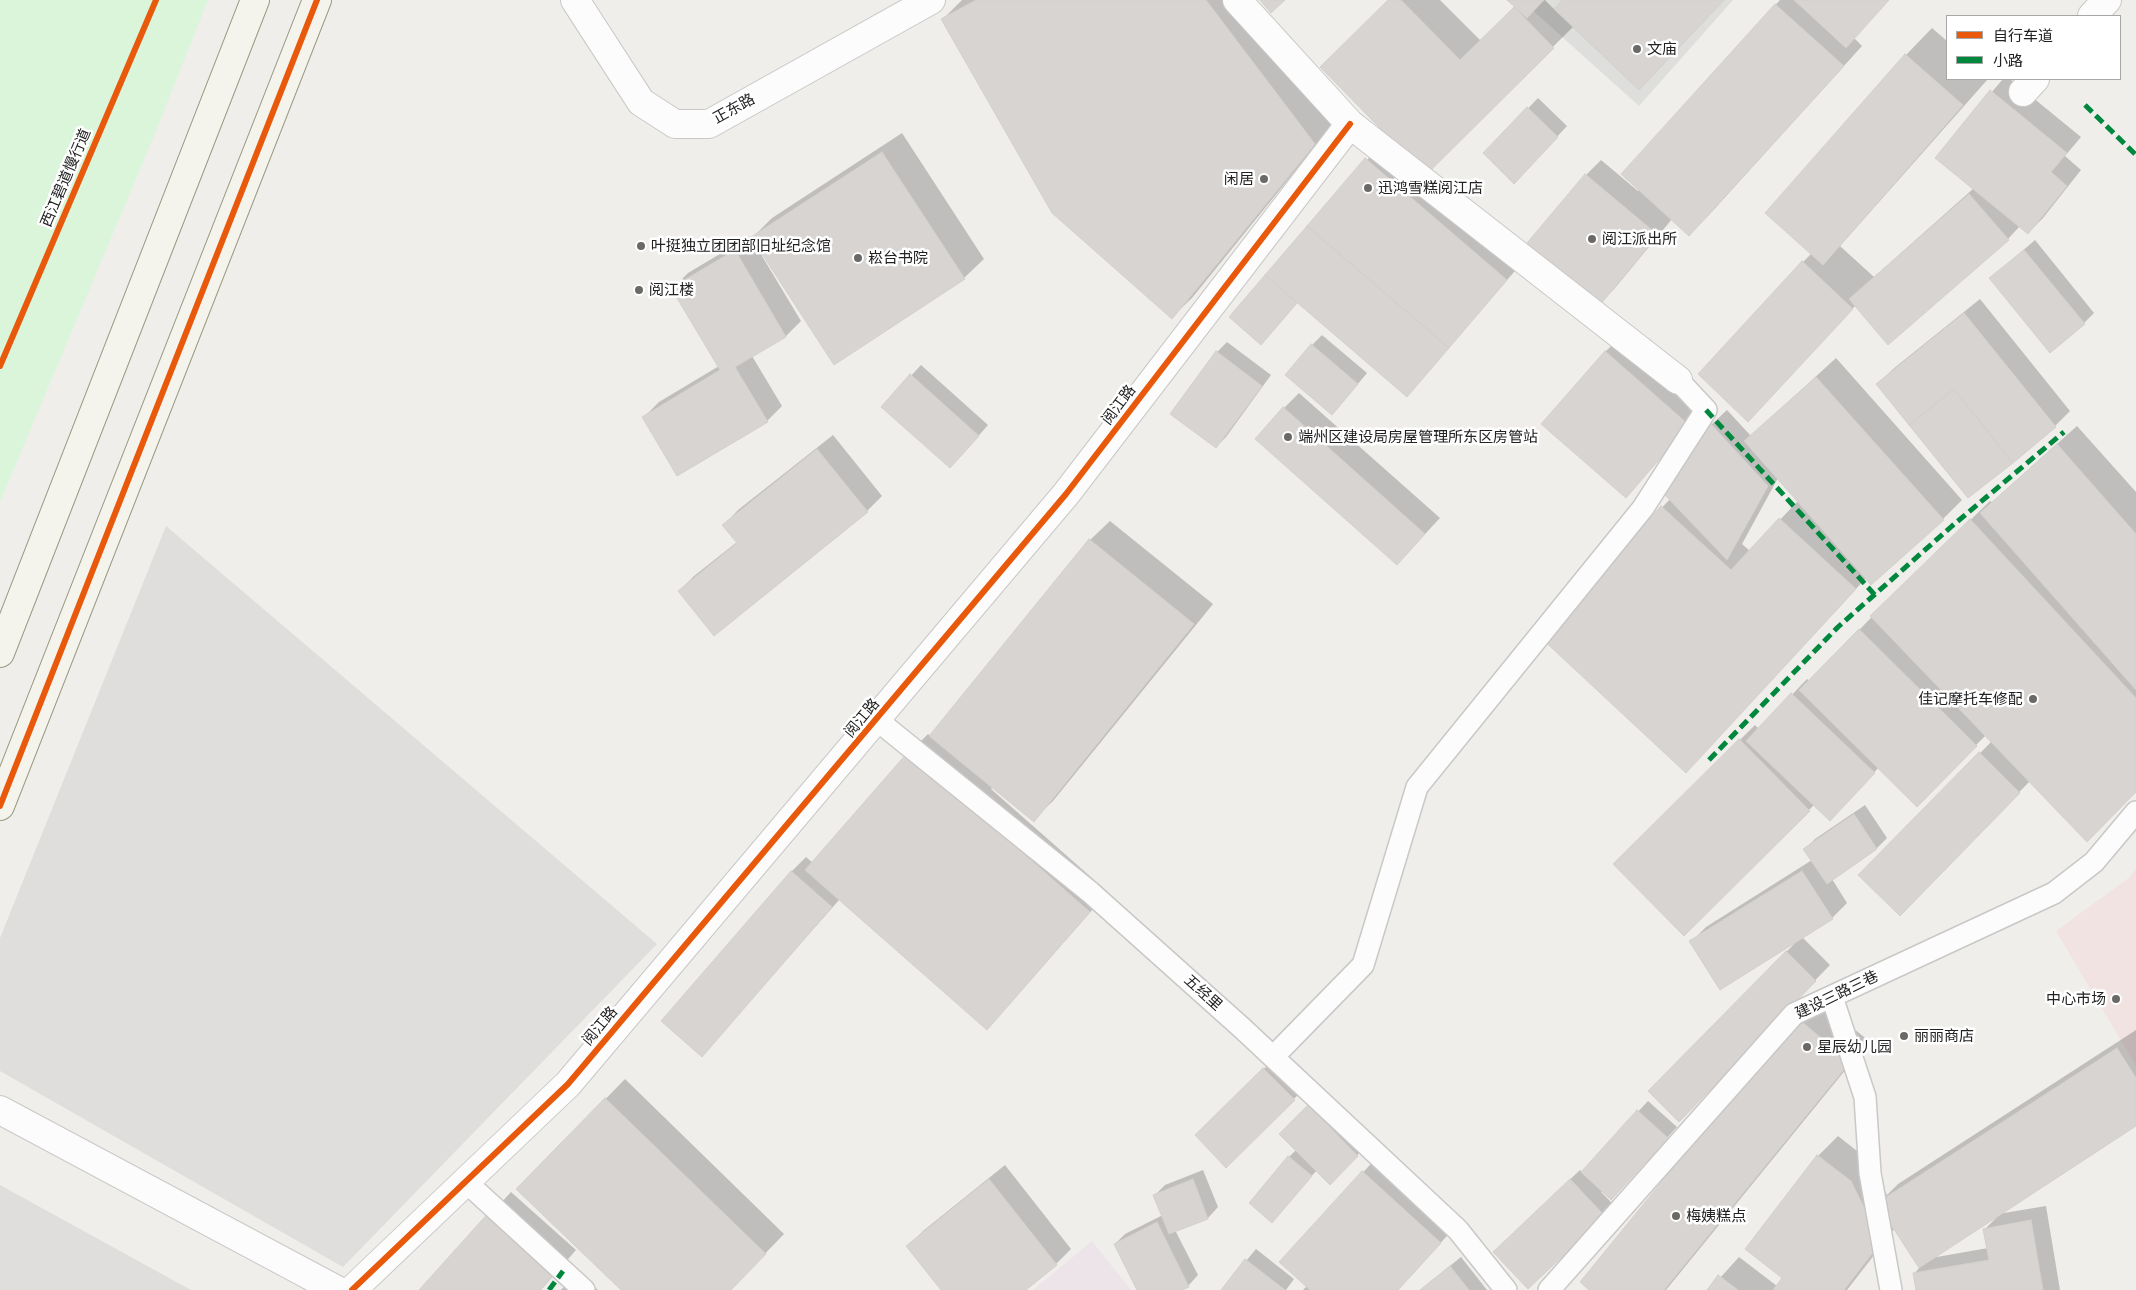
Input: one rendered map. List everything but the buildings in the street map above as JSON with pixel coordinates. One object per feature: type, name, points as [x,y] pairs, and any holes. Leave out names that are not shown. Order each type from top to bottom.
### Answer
[{"type":"main road","points":[[0,653],[256,0]]},
{"type":"main road","points":[[0,806],[317,0]]},
{"type":"street","name":"正东路","points":[[575,0],[641,102],[675,124],[709,124],[931,0]]},
{"type":"street","points":[[1237,0],[1350,124],[1678,380]]},
{"type":"street","points":[[2093,15],[2107,0]]},
{"type":"street","name":"阅江路","points":[[352,1290],[568,1084],[1066,494],[1350,124]]},
{"type":"street","points":[[0,1110],[337,1290]]},
{"type":"lane","points":[[1273,1057],[1363,965],[1418,787],[1643,508],[1706,410],[1678,380]]},
{"type":"lane","name":"五经里","points":[[877,720],[1090,892],[1273,1057],[1458,1230],[1506,1290]]},
{"type":"lane","name":"建设三路三巷","points":[[1549,1290],[1794,1014],[2054,892],[2094,862],[2136,812]]},
{"type":"lane","points":[[1832,997],[1865,1097],[1870,1173],[1891,1290]]},
{"type":"lane","points":[[465,1181],[584,1290]]},
{"type":"shaded area","name":"文庙","points":[[1521,0],[1733,0],[1639,106]]},
{"type":"shaded area","points":[[166,526],[657,944],[343,1267],[0,1071],[0,938]]},
{"type":"shaded area","name":"中心市场","points":[[2136,868],[2136,1066],[2056,931],[2130,877]]},
{"type":"shaded area","points":[[0,1185],[191,1290],[0,1290]]},
{"type":"shaded area","points":[[1092,1241],[1131,1290],[1033,1290]]},
{"type":"green space","points":[[0,0],[208,0],[154,136],[0,502]]},
{"type":"marked path","points":[[2085,105],[2136,155]]},
{"type":"marked path","points":[[1706,410],[1875,595]]},
{"type":"marked path","points":[[1709,760],[1838,627],[1952,526],[2064,432]]},
{"type":"marked path","points":[[549,1290],[563,1271]]},
{"type":"cycle path","name":"西江碧道慢行道","points":[[0,366],[156,0]]},
{"type":"cycle path","points":[[0,806],[317,0]]},
{"type":"cycle path","points":[[352,1290],[568,1084],[1066,494],[1350,124]]},
{"type":"place","name":"文庙","points":[[1637,49]]},
{"type":"place","name":"闲居","points":[[1264,179]]},
{"type":"place","name":"迅鸿雪糕阅江店","points":[[1368,188]]},
{"type":"place","name":"阅江派出所","points":[[1592,239]]},
{"type":"place","name":"叶挺独立团团部旧址纪念馆","points":[[641,246]]},
{"type":"place","name":"崧台书院","points":[[858,258]]},
{"type":"place","name":"阅江楼","points":[[639,290]]},
{"type":"place","name":"端州区建设局房屋管理所东区房管站","points":[[1288,437]]},
{"type":"place","name":"佳记摩托车修配","points":[[2033,699]]},
{"type":"place","name":"中心市场","points":[[2116,999]]},
{"type":"place","name":"丽丽商店","points":[[1904,1036]]},
{"type":"place","name":"星辰幼儿园","points":[[1807,1047]]},
{"type":"place","name":"梅姨糕点","points":[[1676,1216]]}]
